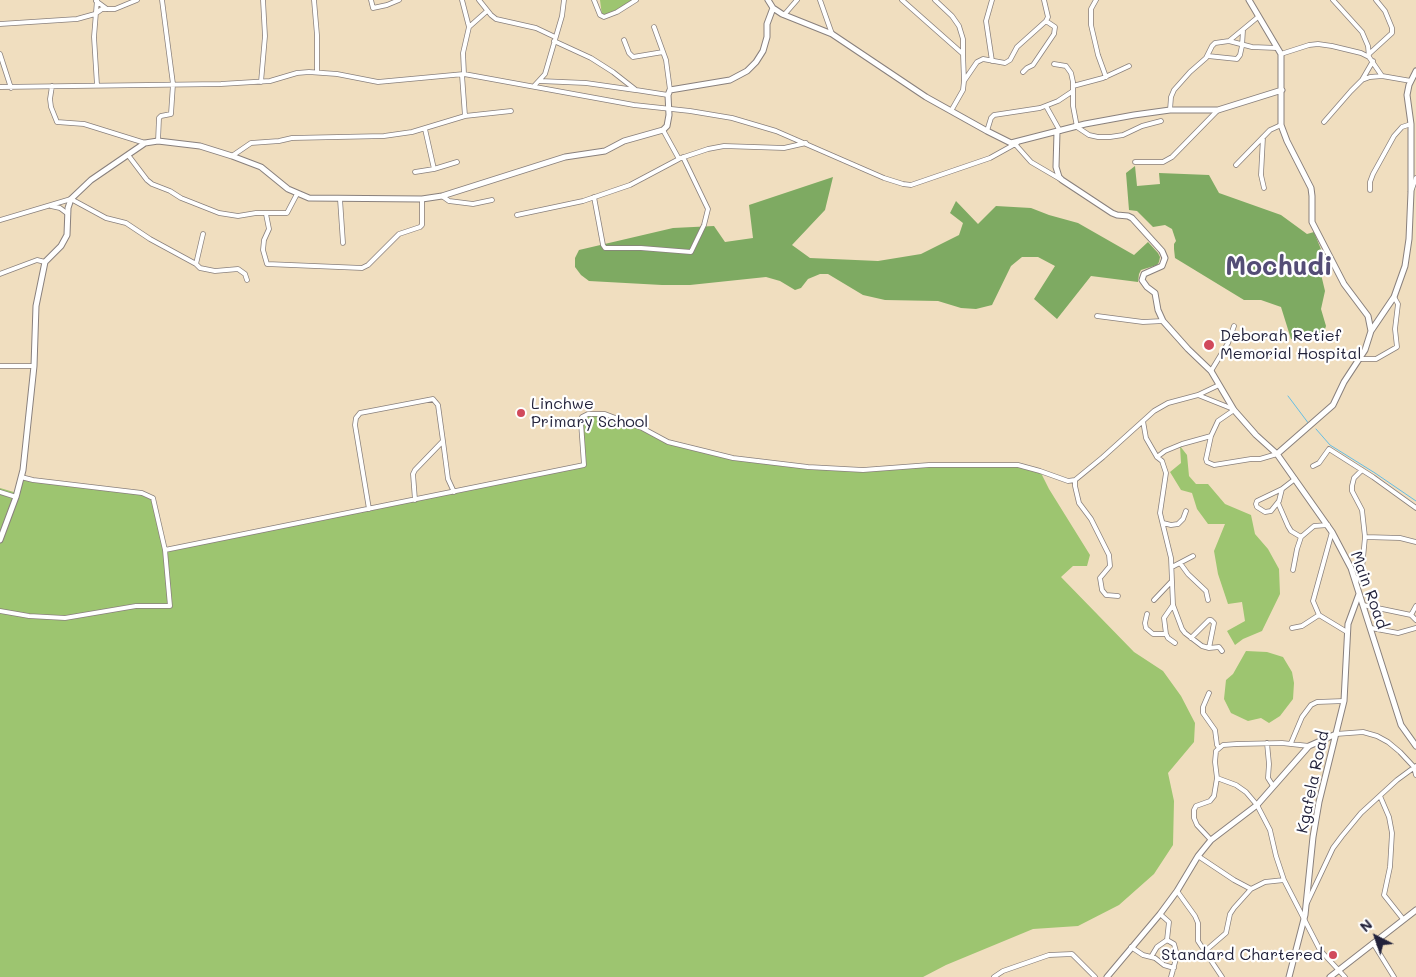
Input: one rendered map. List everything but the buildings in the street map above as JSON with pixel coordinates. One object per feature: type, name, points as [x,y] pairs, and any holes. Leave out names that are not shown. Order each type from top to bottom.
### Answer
[{"type":"street","points":[[96,0],[107,9]]},
{"type":"street","points":[[96,0],[97,85]]},
{"type":"street","points":[[0,24],[77,19],[95,14],[102,9],[115,9],[137,0]]},
{"type":"street","points":[[158,141],[159,118],[171,114],[173,84],[162,0]]},
{"type":"street","points":[[261,82],[265,36],[263,0]]},
{"type":"street","points":[[314,0],[317,35],[317,72]]},
{"type":"street","points":[[370,0],[373,8],[399,0]]},
{"type":"street","points":[[462,0],[469,27],[463,53],[465,116]]},
{"type":"street","points":[[479,0],[487,11],[496,18],[536,28],[591,58],[636,90]]},
{"type":"street","points":[[534,86],[546,74],[562,16],[564,0]]},
{"type":"street","points":[[594,0],[600,15],[604,16],[617,12],[636,0]]},
{"type":"street","points":[[768,0],[773,8],[784,15],[832,34],[901,82],[1004,140],[1017,143]]},
{"type":"street","points":[[784,15],[797,0]]},
{"type":"street","points":[[820,0],[832,34]]},
{"type":"street","points":[[902,0],[963,54]]},
{"type":"street","points":[[935,0],[952,16],[959,26],[962,39],[964,81],[959,99],[951,110]]},
{"type":"street","points":[[992,0],[986,21],[992,60]]},
{"type":"street","points":[[964,81],[977,62],[987,59],[1004,62],[1010,60],[1017,47],[1046,21],[1048,17],[1044,0]]},
{"type":"street","points":[[1096,0],[1091,9],[1090,24],[1106,77]]},
{"type":"street","points":[[1248,0],[1281,54],[1281,125],[1311,188],[1312,222],[1344,284],[1368,316],[1371,331]]},
{"type":"street","points":[[1333,0],[1358,26],[1368,46],[1369,55],[1382,76]]},
{"type":"street","points":[[1369,55],[1392,33],[1392,28],[1385,11],[1376,0]]},
{"type":"street","points":[[540,81],[586,83],[636,90],[669,92],[730,80],[747,71],[763,51],[767,24],[773,8]]},
{"type":"street","points":[[469,27],[487,11]]},
{"type":"street","points":[[1229,41],[1258,17]]},
{"type":"street","points":[[1023,72],[1033,65],[1054,34],[1055,27],[1046,21]]},
{"type":"street","points":[[52,86],[50,107],[57,122],[84,124],[145,143],[158,141],[200,146],[261,167],[288,189],[309,198],[422,199],[442,196],[564,157],[605,150],[624,141],[663,130],[667,126],[670,109],[667,64],[654,27]]},
{"type":"street","points":[[1208,56],[1237,59],[1242,46],[1243,30]]},
{"type":"street","points":[[624,40],[626,47],[633,57],[663,52]]},
{"type":"street","points":[[1170,110],[1171,97],[1174,90],[1208,56],[1214,44],[1229,41],[1242,46],[1278,48]]},
{"type":"street","points":[[1281,54],[1318,44],[1369,55]]},
{"type":"street","points":[[0,54],[11,88]]},
{"type":"street","points":[[1324,122],[1362,80],[1373,61]]},
{"type":"street","points":[[1054,64],[1066,66],[1071,73],[1073,106],[1077,127],[1089,135],[1098,137],[1123,135],[1142,126],[1161,121]]},
{"type":"street","points":[[987,131],[994,114],[1046,106],[1058,101],[1073,88],[1106,77],[1129,66]]},
{"type":"street","points":[[0,87],[221,84],[270,81],[297,73],[317,72],[378,82],[463,74],[616,102],[732,118],[776,131],[884,178],[911,185],[990,158],[1017,143],[1077,127],[1170,110],[1218,110],[1282,90]]},
{"type":"street","points":[[1234,410],[1218,420],[1211,436],[1207,462],[1214,465],[1260,459],[1277,454],[1330,409],[1336,401],[1347,377],[1360,359],[1371,331],[1394,297],[1405,266],[1409,240],[1411,124],[1407,95],[1414,76],[1382,76],[1362,80]]},
{"type":"street","points":[[1046,106],[1058,132],[1056,167],[1062,180]]},
{"type":"street","points":[[1135,162],[1163,162],[1172,158],[1218,110]]},
{"type":"street","points":[[232,156],[251,143],[292,138],[384,136],[426,129],[465,116],[511,111]]},
{"type":"street","points":[[1370,190],[1370,182],[1394,136],[1402,127],[1411,124]]},
{"type":"street","points":[[1236,165],[1270,130],[1281,125]]},
{"type":"street","points":[[426,129],[434,169]]},
{"type":"street","points":[[594,197],[605,248],[640,248],[691,252],[704,225],[708,210],[681,158],[663,130]]},
{"type":"street","points":[[1263,137],[1261,175],[1264,188]]},
{"type":"street","points":[[0,220],[71,199],[91,180],[145,143]]},
{"type":"street","points":[[517,215],[568,205],[630,186],[681,158],[708,149],[724,146],[784,148],[806,143]]},
{"type":"street","points":[[1017,143],[1031,162],[1112,213],[1132,218],[1162,251],[1165,258],[1162,266],[1144,274],[1142,280],[1155,293],[1158,310],[1163,321],[1143,322],[1097,316]]},
{"type":"street","points":[[128,155],[149,182],[181,198],[231,216],[287,213],[297,194]]},
{"type":"street","points":[[415,172],[457,162]]},
{"type":"street","points":[[1411,192],[1416,178]]},
{"type":"street","points":[[442,196],[449,200],[473,204],[492,200]]},
{"type":"street","points":[[0,540],[16,497],[21,477],[34,366],[36,306],[45,262],[55,253],[67,234],[71,199]]},
{"type":"street","points":[[71,199],[106,218],[126,223],[150,240],[205,270],[215,272],[238,269],[245,274],[247,280]]},
{"type":"street","points":[[340,199],[343,243]]},
{"type":"street","points":[[266,214],[269,229],[264,240],[263,250],[267,264],[362,268],[368,265],[399,234],[422,225],[422,199]]},
{"type":"street","points":[[49,205],[60,208],[68,214]]},
{"type":"street","points":[[196,264],[203,234]]},
{"type":"street","points":[[0,274],[37,260],[45,262]]},
{"type":"street","points":[[1360,359],[1376,359],[1397,347],[1398,304],[1394,297]]},
{"type":"street","name":"Main Road","points":[[1163,321],[1211,371],[1234,410],[1277,454],[1328,525],[1356,581],[1401,725],[1416,746]]},
{"type":"street","points":[[1211,371],[1228,343],[1234,326]]},
{"type":"street","points":[[0,366],[34,366]]},
{"type":"street","points":[[165,550],[584,465],[581,423],[582,417],[588,414],[605,414],[642,428],[668,442],[733,458],[808,467],[863,470],[929,465],[1018,465],[1064,480],[1075,480],[1159,407],[1198,395],[1219,385]]},
{"type":"street","points":[[1198,395],[1234,410]]},
{"type":"street","points":[[369,510],[355,425],[356,418],[360,413],[432,399],[438,405],[448,480],[454,492]]},
{"type":"street","points":[[1143,421],[1146,438],[1157,457],[1162,461],[1166,473],[1160,513],[1172,567],[1173,605],[1182,629],[1191,638],[1202,646],[1210,648],[1219,647],[1222,651]]},
{"type":"street","points":[[1157,457],[1164,451],[1211,436]]},
{"type":"street","points":[[415,500],[414,470],[443,441]]},
{"type":"street","points":[[1313,466],[1319,463],[1328,449],[1362,470],[1375,474],[1416,508]]},
{"type":"street","points":[[1356,581],[1362,569],[1365,537],[1362,510],[1352,491],[1354,478],[1362,470]]},
{"type":"street","points":[[0,612],[65,618],[136,606],[170,606],[165,550],[153,498],[142,493],[21,477]]},
{"type":"street","points":[[1282,489],[1278,503],[1268,512],[1259,509],[1256,504],[1257,501],[1282,489],[1295,478]]},
{"type":"street","points":[[1075,480],[1079,503],[1091,519],[1109,555],[1110,566],[1100,578],[1102,590],[1106,595],[1118,596]]},
{"type":"street","points":[[0,492],[16,497]]},
{"type":"street","points":[[1278,503],[1288,526],[1302,537]]},
{"type":"street","points":[[1163,523],[1178,524],[1183,519],[1186,511]]},
{"type":"street","points":[[1294,570],[1297,549],[1302,537],[1314,526],[1328,525]]},
{"type":"street","points":[[1332,532],[1313,601],[1319,615],[1346,632]]},
{"type":"street","points":[[1365,537],[1400,538],[1416,542]]},
{"type":"street","points":[[1172,567],[1193,556]]},
{"type":"street","points":[[1180,563],[1188,574],[1206,591],[1208,600]]},
{"type":"street","points":[[1154,600],[1172,582]]},
{"type":"street","name":"Kgafela Road","points":[[1289,977],[1307,903],[1313,837],[1319,802],[1344,701],[1346,632],[1359,594]]},
{"type":"street","points":[[1362,604],[1411,615],[1416,620]]},
{"type":"street","points":[[1173,605],[1164,618],[1166,634],[1175,643]]},
{"type":"street","points":[[1411,615],[1416,606]]},
{"type":"street","points":[[1147,614],[1146,628],[1153,634],[1166,634]]},
{"type":"street","points":[[1292,628],[1302,626],[1319,615]]},
{"type":"street","points":[[1191,638],[1211,620],[1214,622],[1214,625],[1210,648]]},
{"type":"street","points":[[1371,628],[1398,633],[1416,628]]},
{"type":"street","points":[[1209,693],[1202,710],[1216,730],[1219,748]]},
{"type":"street","points":[[1290,743],[1302,717],[1311,705],[1318,702],[1344,701]]},
{"type":"street","points":[[1107,977],[1160,914],[1177,891],[1198,856],[1211,840],[1257,805],[1309,746],[1336,734],[1362,732],[1377,736],[1388,742],[1415,767],[1416,774]]},
{"type":"street","points":[[1267,743],[1268,778],[1273,786]]},
{"type":"street","points":[[1211,840],[1197,825],[1194,818],[1194,810],[1196,806],[1210,801],[1214,796],[1217,778],[1216,752],[1219,748],[1230,744],[1267,743],[1290,743],[1309,746]]},
{"type":"street","points":[[1307,903],[1333,848],[1361,813],[1397,780],[1415,767]]},
{"type":"street","points":[[1217,778],[1236,785],[1246,792],[1257,805],[1270,830],[1284,880],[1320,950],[1345,977]]},
{"type":"street","points":[[1380,796],[1389,817],[1392,833],[1390,867],[1384,895],[1403,919]]},
{"type":"street","points":[[1198,856],[1251,889]]},
{"type":"street","points":[[1204,952],[1226,933],[1230,914],[1251,889],[1265,882],[1284,880]]},
{"type":"street","points":[[1177,891],[1198,923],[1198,941],[1222,977]]},
{"type":"street","points":[[1330,977],[1416,910]]},
{"type":"street","points":[[1151,957],[1157,947],[1167,940],[1169,922],[1160,914]]},
{"type":"street","points":[[1167,940],[1174,944],[1176,949],[1176,959],[1171,977]]},
{"type":"street","points":[[1372,943],[1394,977]]},
{"type":"street","points":[[1131,947],[1143,955],[1174,968]]},
{"type":"street","points":[[996,976],[1005,970],[1049,955],[1072,954],[1095,977]]},
{"type":"green space","points":[[600,0],[632,0],[623,9],[602,16]]},
{"type":"green space","points":[[1135,166],[1137,186],[1160,184],[1159,173],[1209,175],[1219,193],[1281,215],[1307,234],[1314,232],[1329,269],[1320,270],[1325,291],[1321,309],[1326,326],[1322,338],[1291,339],[1281,307],[1261,300],[1244,300],[1175,258],[1174,244],[1176,241],[1172,229],[1165,225],[1153,227],[1137,211],[1129,210],[1126,173]]},
{"type":"green space","points":[[833,177],[825,210],[792,245],[810,258],[878,261],[921,254],[959,235],[963,223],[950,213],[956,201],[978,224],[996,206],[1031,208],[1078,223],[1134,255],[1148,242],[1158,253],[1160,257],[1159,262],[1157,265],[1141,270],[1138,282],[1091,276],[1057,319],[1034,299],[1055,266],[1038,257],[1022,257],[1011,266],[992,305],[976,309],[961,308],[938,301],[885,300],[863,295],[828,274],[820,274],[808,279],[801,288],[795,290],[780,281],[766,277],[690,285],[589,281],[575,267],[575,258],[579,250],[673,228],[714,226],[725,242],[753,238],[749,205]]},
{"type":"green space","points":[[588,414],[605,414],[662,439],[733,458],[778,464],[863,470],[929,465],[1018,465],[1040,471],[1090,555],[1087,566],[1073,566],[1061,577],[1134,652],[1163,671],[1181,696],[1195,723],[1194,742],[1168,773],[1174,801],[1173,845],[1154,874],[1119,905],[1078,926],[1033,929],[946,965],[923,977],[0,977],[0,488],[17,493],[21,477],[142,493],[153,498],[165,550],[583,465],[582,417]]},
{"type":"green space","points":[[1180,446],[1187,455],[1189,476],[1196,484],[1208,484],[1225,504],[1251,515],[1255,534],[1268,549],[1279,569],[1280,594],[1262,631],[1243,639],[1235,645],[1227,631],[1245,621],[1242,602],[1228,604],[1218,574],[1214,551],[1225,524],[1208,524],[1197,509],[1192,493],[1181,490],[1170,472],[1181,463]]},
{"type":"green space","points":[[1246,651],[1267,652],[1283,657],[1292,672],[1294,683],[1293,699],[1280,716],[1269,723],[1261,718],[1248,721],[1231,713],[1224,699],[1226,680],[1233,674]]},
{"type":"waterway","points":[[1288,396],[1309,424]]},
{"type":"waterway","points":[[1316,429],[1330,445],[1416,501]]},
{"type":"place","name":"Deborah Retief Memorial Hospital","points":[[1209,345]]},
{"type":"place","name":"Linchwe Primary School","points":[[521,413]]},
{"type":"place","name":"Standard Chartered","points":[[1333,955]]},
{"type":"district","name":"Mochudi","points":[[1279,267]]}]
